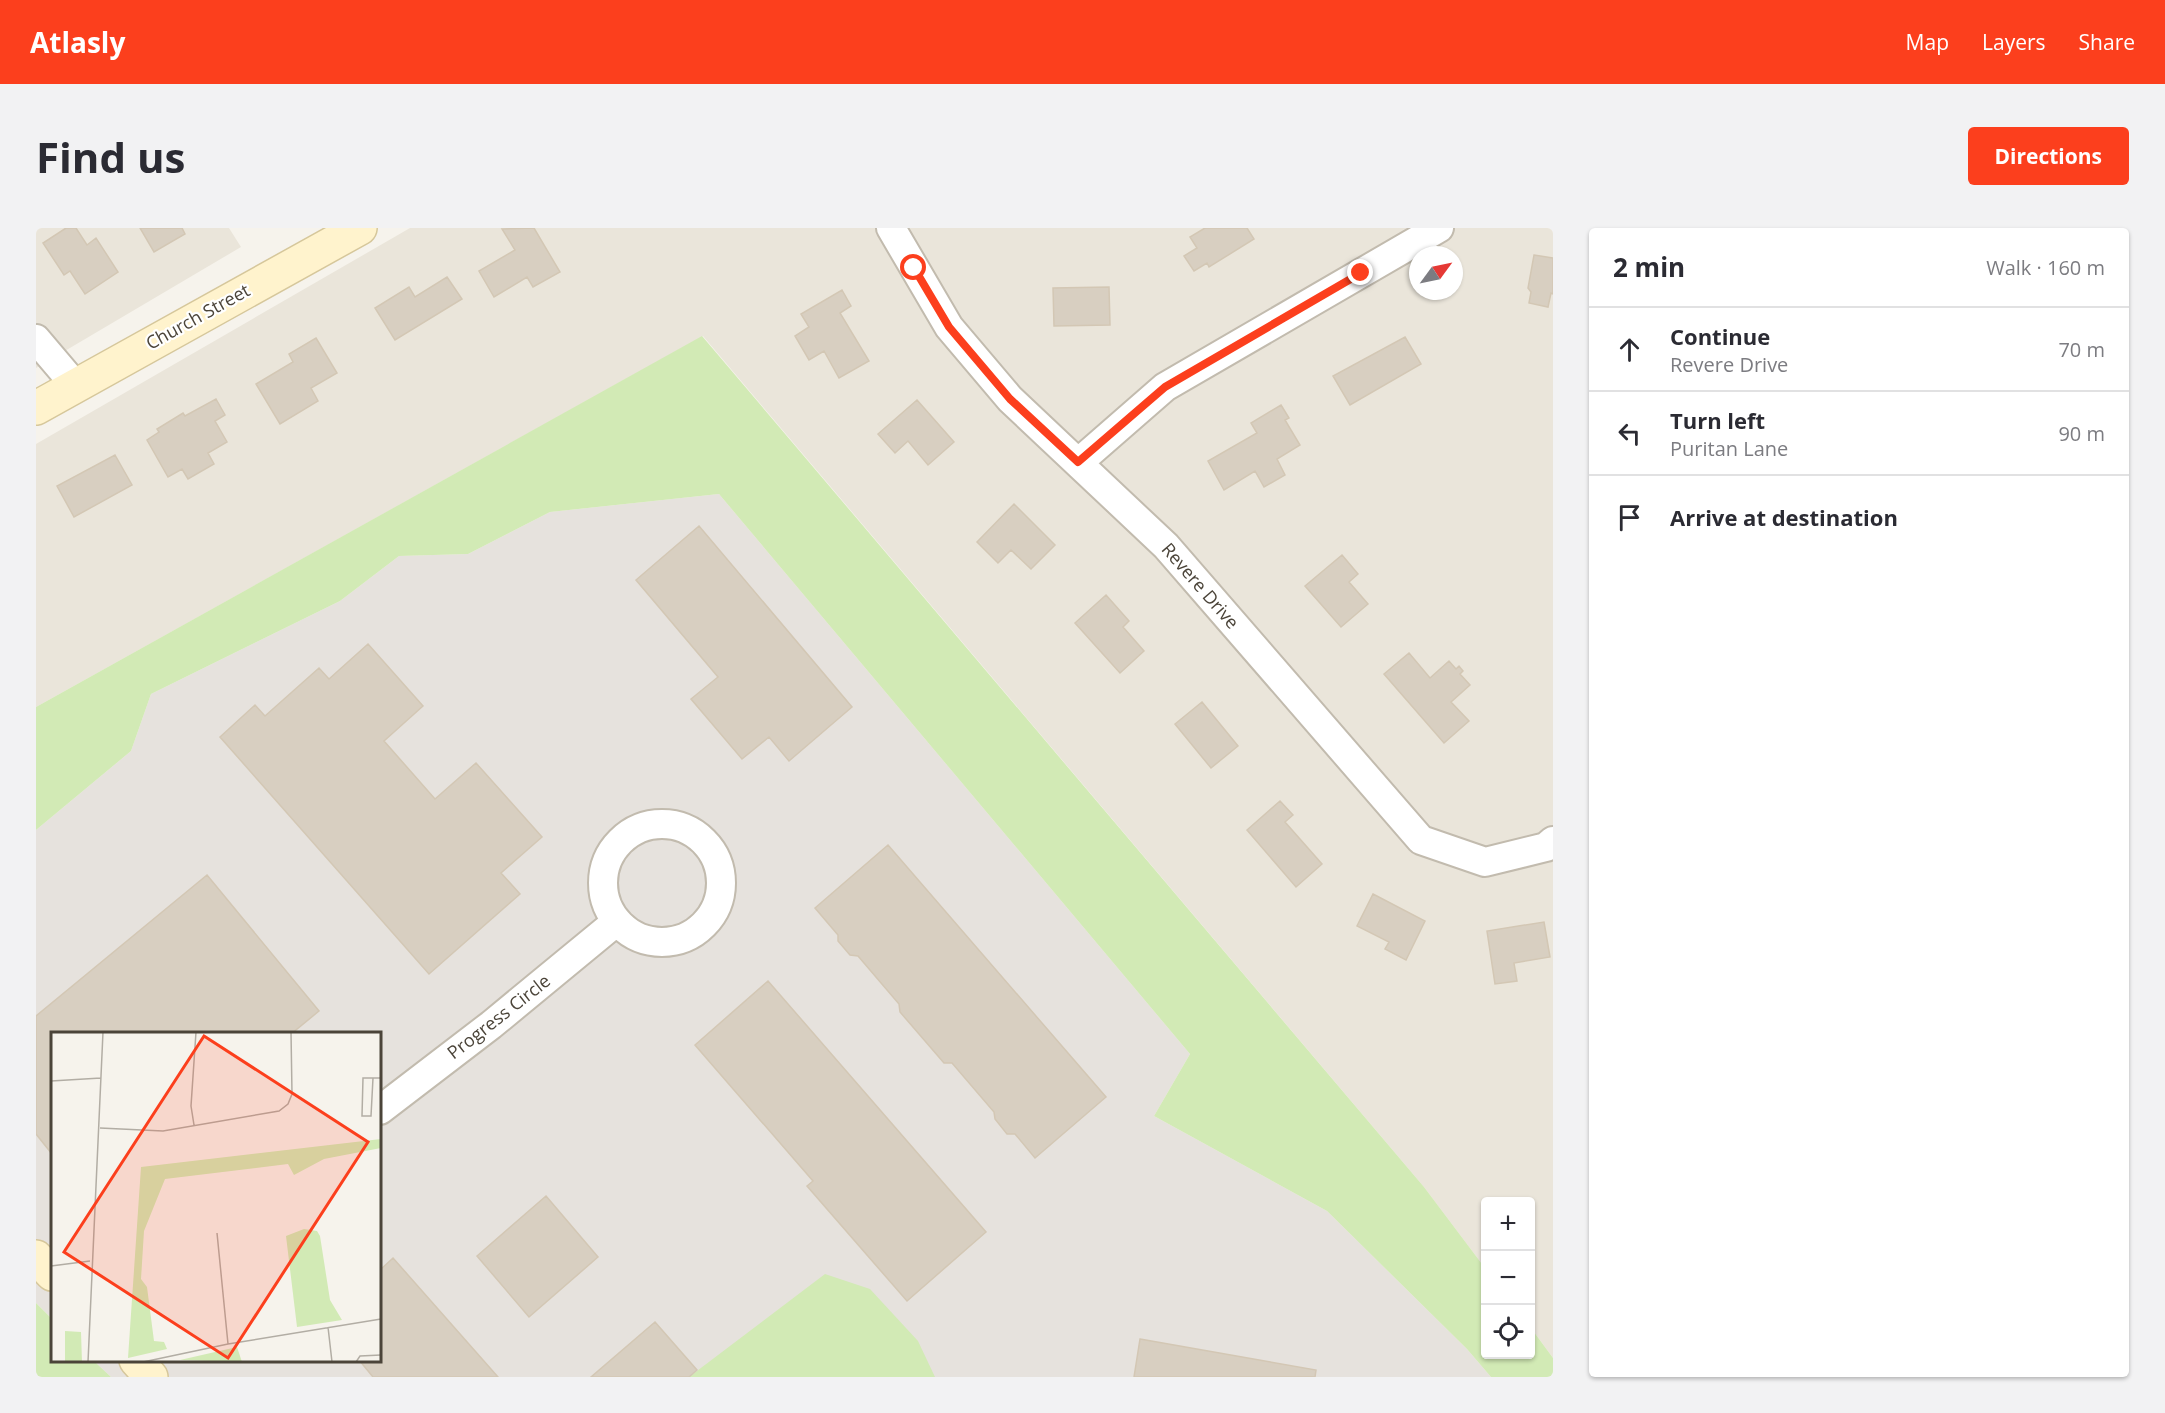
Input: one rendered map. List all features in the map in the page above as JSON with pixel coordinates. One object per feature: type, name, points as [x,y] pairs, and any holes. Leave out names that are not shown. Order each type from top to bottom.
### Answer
[{"type":"street","name":"Church Street","points":[[36,408],[360,228]]},
{"type":"street","name":"Revere Drive","points":[[891,228],[949,327],[1010,399],[1166,546],[1421,840],[1485,862],[1546,847],[1553,841]]},
{"type":"street","points":[[1078,462],[1165,387],[1439,228]]},
{"type":"street","points":[[36,339],[75,385]]},
{"type":"street","points":[[658,823],[689,830],[703,839],[713,852],[722,883],[715,909],[699,930],[683,939],[656,942],[630,934],[616,922],[602,891],[603,874],[608,857],[625,835],[635,829],[658,823]]},
{"type":"street","name":"Progress Circle","points":[[381,1109],[491,1025],[616,922]]},
{"type":"street","points":[[36,1257],[51,1273]]},
{"type":"street","points":[[138,1362],[151,1377]]},
{"type":"shaded area","points":[[36,228],[229,228],[241,247],[36,368]]},
{"type":"shaded area","points":[[410,228],[1553,228],[1553,1358],[1535,1333],[1535,1197],[1481,1197],[1481,1263],[1424,1187],[703,336],[36,707],[36,444]]},
{"type":"shaded area","points":[[719,494],[1190,1054],[1154,1116],[1327,1211],[1467,1349],[1491,1377],[111,1377],[95,1362],[381,1362],[381,1032],[51,1032],[51,1318],[36,1303],[36,830],[131,751],[151,694],[340,601],[399,556],[468,554],[550,512]]},
{"type":"green space","points":[[702,336],[1424,1187],[1481,1263],[1481,1359],[1535,1359],[1535,1333],[1553,1358],[1553,1377],[1491,1377],[1467,1349],[1327,1211],[1154,1116],[1190,1054],[719,494],[550,512],[468,554],[399,556],[340,601],[151,694],[131,751],[36,830],[36,707]]},
{"type":"green space","points":[[825,1274],[870,1289],[918,1341],[935,1377],[689,1377]]},
{"type":"green space","points":[[36,1303],[51,1318],[51,1362],[95,1362],[111,1377],[36,1377]]},
{"type":"building","points":[[66,228],[76,228],[87,245],[96,238],[118,272],[85,294],[70,271],[64,275],[43,243]]},
{"type":"building","points":[[140,228],[182,228],[185,234],[154,252]]},
{"type":"building","points":[[534,228],[560,272],[533,287],[527,277],[494,297],[479,271],[515,250],[502,229]]},
{"type":"building","points":[[1205,228],[1247,228],[1254,239],[1209,267],[1207,263],[1194,271],[1184,256],[1197,248],[1190,237]]},
{"type":"building","points":[[1534,255],[1553,258],[1553,294],[1551,293],[1548,307],[1529,303],[1531,292],[1528,288]]},
{"type":"building","points":[[447,277],[462,299],[395,340],[375,308],[409,287],[415,297]]},
{"type":"building","points":[[1109,287],[1110,325],[1054,326],[1053,288]]},
{"type":"building","points":[[842,290],[851,306],[840,313],[869,361],[839,378],[824,351],[809,360],[795,336],[809,327],[801,314]]},
{"type":"building","points":[[1405,337],[1421,364],[1350,405],[1333,376]]},
{"type":"building","points":[[316,338],[337,373],[311,388],[318,401],[280,424],[256,384],[293,362],[289,354]]},
{"type":"building","points":[[216,399],[225,415],[215,421],[227,442],[208,453],[214,464],[188,479],[182,469],[168,477],[147,440],[159,432],[157,429],[183,413],[185,416]]},
{"type":"building","points":[[917,400],[954,442],[928,465],[908,441],[895,453],[878,434]]},
{"type":"building","points":[[1281,405],[1289,418],[1285,420],[1300,445],[1277,459],[1285,475],[1264,487],[1255,471],[1224,490],[1208,461],[1257,433],[1251,423]]},
{"type":"building","points":[[115,455],[132,485],[74,517],[57,486]]},
{"type":"building","points":[[1014,504],[1055,545],[1031,569],[1011,550],[998,563],[977,542]]},
{"type":"building","points":[[699,526],[852,707],[789,761],[769,737],[742,759],[691,699],[718,677],[636,580]]},
{"type":"building","points":[[1342,555],[1358,574],[1349,582],[1368,604],[1341,627],[1305,586]]},
{"type":"building","points":[[1106,595],[1129,621],[1123,627],[1144,651],[1120,673],[1075,623]]},
{"type":"building","points":[[368,644],[423,706],[384,741],[435,799],[476,763],[542,837],[501,873],[520,894],[429,974],[220,737],[255,705],[265,716],[319,668],[329,679]]},
{"type":"building","points":[[1409,653],[1430,678],[1449,661],[1456,669],[1459,666],[1463,671],[1460,674],[1470,685],[1451,702],[1469,721],[1444,743],[1384,674]]},
{"type":"building","points":[[1202,702],[1238,746],[1211,768],[1175,724]]},
{"type":"building","points":[[1280,801],[1293,815],[1285,822],[1322,864],[1296,887],[1247,830]]},
{"type":"building","points":[[888,845],[1106,1097],[1035,1158],[1015,1134],[1007,1134],[995,1119],[994,1112],[952,1063],[944,1063],[900,1012],[899,1004],[858,956],[850,955],[838,941],[838,935],[815,908]]},
{"type":"building","points":[[207,875],[319,1011],[293,1032],[51,1032],[51,1153],[36,1134],[36,1016]]},
{"type":"building","points":[[1373,894],[1425,921],[1406,960],[1385,949],[1389,942],[1357,926]]},
{"type":"building","points":[[1544,922],[1550,957],[1514,963],[1517,981],[1495,984],[1487,931]]},
{"type":"building","points":[[768,981],[986,1232],[907,1301],[807,1186],[813,1181],[695,1045]]},
{"type":"building","points":[[546,1196],[598,1257],[529,1317],[477,1256]]},
{"type":"building","points":[[393,1258],[498,1377],[373,1377],[361,1362],[381,1362],[381,1269]]},
{"type":"building","points":[[655,1322],[697,1370],[689,1377],[591,1377]]},
{"type":"building","points":[[1140,1339],[1316,1370],[1315,1377],[1134,1377]]},
{"type":"route","points":[[914,268],[949,327],[1010,399],[1078,462],[1165,387],[1361,273]]}]
